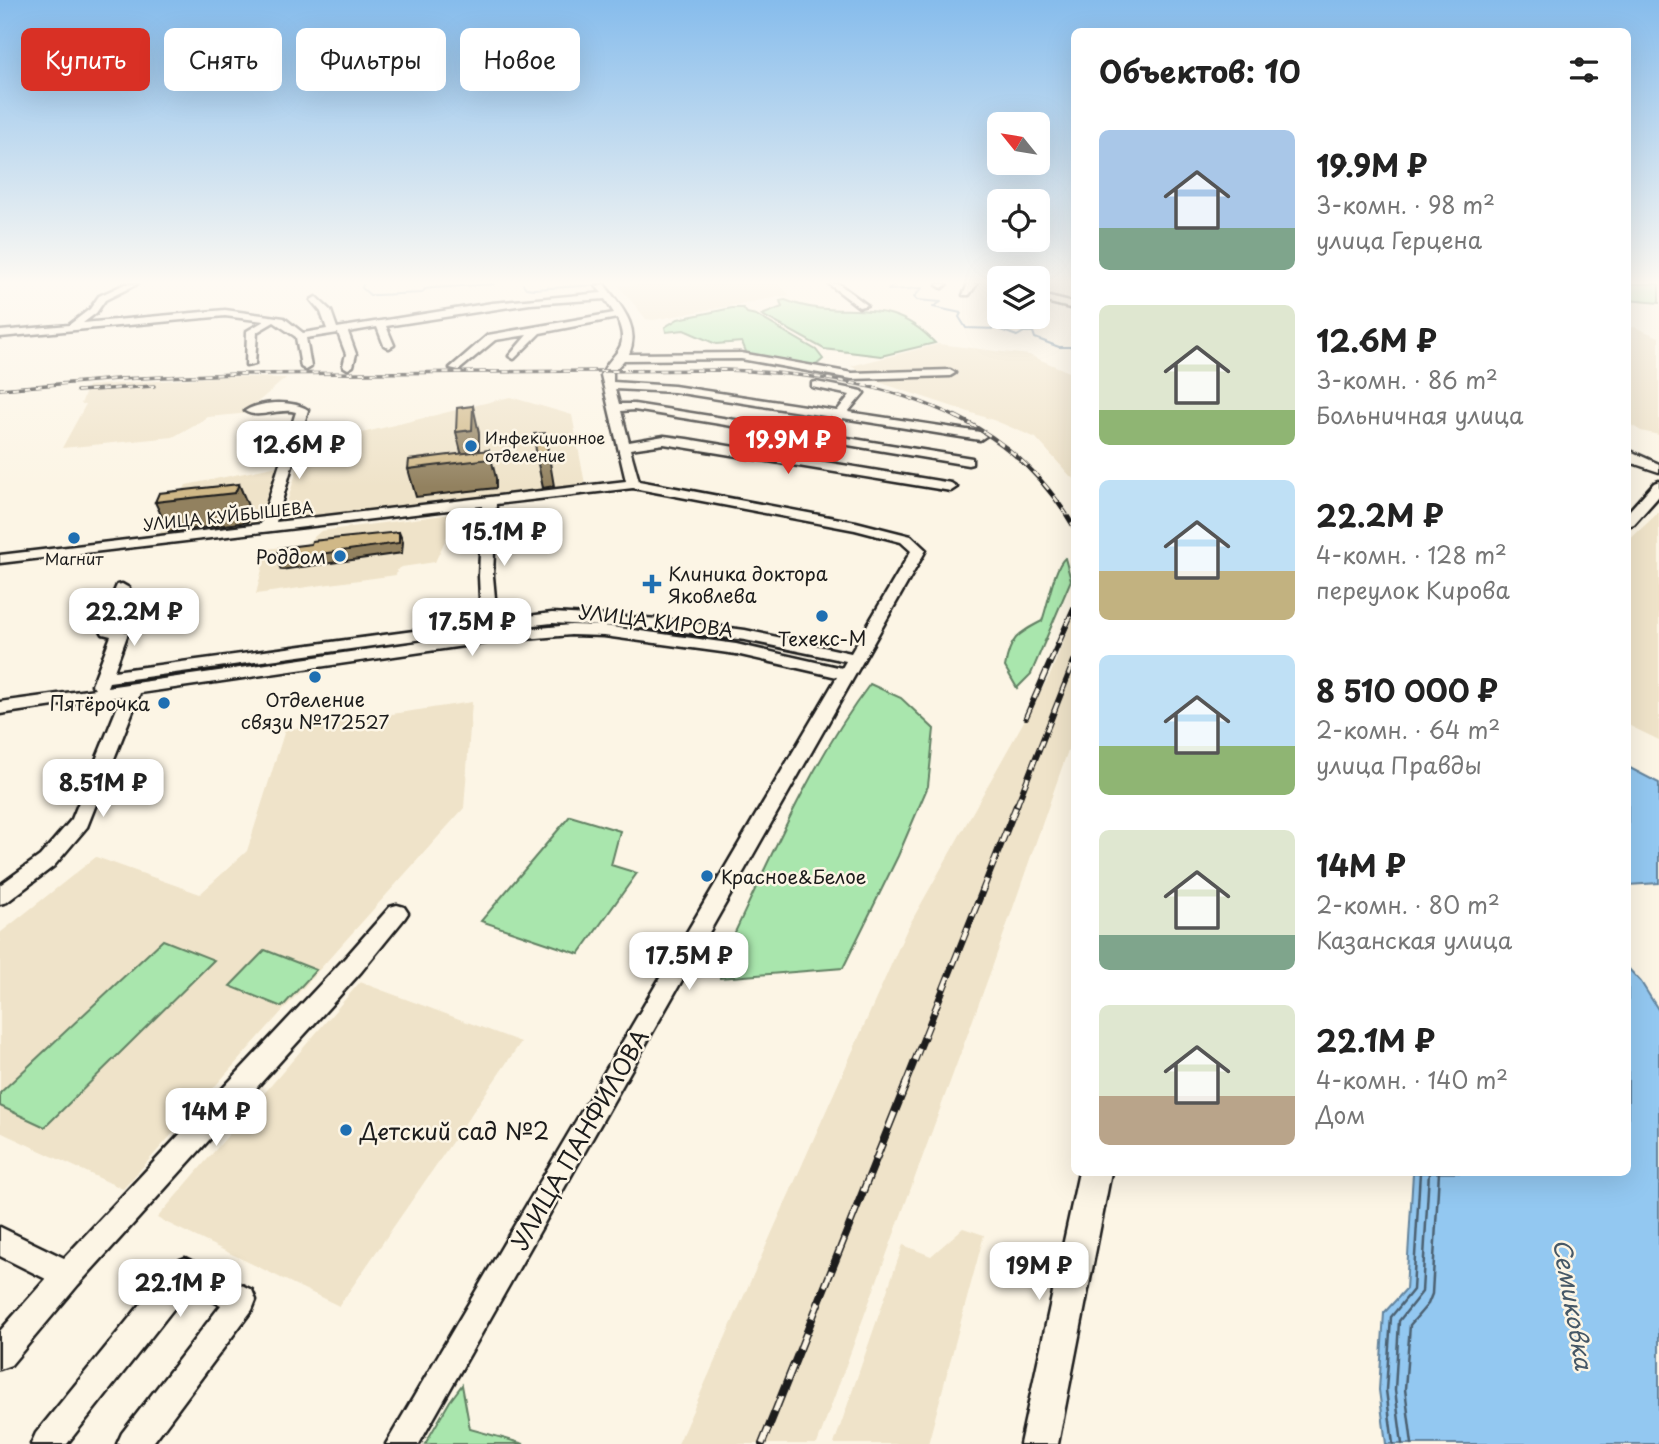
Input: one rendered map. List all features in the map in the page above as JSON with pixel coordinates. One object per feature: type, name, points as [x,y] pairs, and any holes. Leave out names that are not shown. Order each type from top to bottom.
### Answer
[{"type":"main road","points":[[1631,518],[1659,486]]},
{"type":"main road","points":[[1039,1444],[1094,1176]]},
{"type":"street","points":[[250,364],[251,351]]},
{"type":"street","points":[[304,351],[306,366]]},
{"type":"street","points":[[348,366],[349,351]]},
{"type":"street","points":[[455,368],[475,351]]},
{"type":"street","points":[[514,356],[518,351]]},
{"type":"street","points":[[625,351],[607,371],[613,408],[633,484]]},
{"type":"street","points":[[622,357],[741,356],[852,376],[950,373]]},
{"type":"street","points":[[801,461],[858,393],[816,384]]},
{"type":"street","points":[[609,385],[674,389],[980,436]]},
{"type":"street","points":[[251,411],[298,407],[302,410],[266,529]]},
{"type":"street","points":[[613,408],[634,407],[968,461]]},
{"type":"street","points":[[624,446],[664,440],[951,488]]},
{"type":"street","points":[[1631,458],[1659,468]]},
{"type":"street","name":"УЛИЦА КУЙБЫШЕВА","points":[[0,559],[633,484],[856,526],[906,539],[914,544]]},
{"type":"street","points":[[489,501],[489,631]]},
{"type":"street","name":"УЛИЦА ПАНФИЛОВА","points":[[401,1444],[853,667],[919,550],[914,544]]},
{"type":"street","points":[[100,686],[120,633],[109,631],[107,627],[122,588]]},
{"type":"street","name":"УЛИЦА КИРОВА","points":[[100,686],[133,689],[489,631]]},
{"type":"street","name":"УЛИЦА КИРОВА","points":[[0,708],[100,686],[489,631],[604,631],[853,667]]},
{"type":"street","points":[[0,896],[47,861],[80,822],[133,689]]},
{"type":"street","points":[[0,1354],[68,1275],[397,913]]},
{"type":"street","points":[[0,1241],[68,1275]]},
{"type":"street","points":[[47,1444],[185,1272],[242,1300],[134,1444]]},
{"type":"shaded area","points":[[909,351],[999,351],[1029,355],[1071,373],[1071,477],[1036,438],[996,421],[881,383],[851,366]]},
{"type":"shaded area","points":[[1631,351],[1659,351],[1659,435],[1641,431],[1631,425]]},
{"type":"shaded area","points":[[226,376],[286,378],[253,406],[250,413],[208,417],[173,437],[62,448],[86,404],[81,404],[88,386]]},
{"type":"shaded area","points":[[510,397],[572,415],[585,484],[281,522],[304,447]]},
{"type":"shaded area","points":[[278,466],[260,524],[160,534],[186,485]]},
{"type":"shaded area","points":[[1659,512],[1659,740],[1631,726],[1631,538]]},
{"type":"shaded area","points":[[452,514],[449,532],[435,562],[402,567],[397,570],[396,575],[256,594],[267,549],[306,544],[321,531]]},
{"type":"shaded area","points":[[1071,622],[1071,742],[993,965],[817,1444],[678,1444],[907,929],[1051,673]]},
{"type":"shaded area","points":[[472,702],[464,808],[123,1189],[0,1132],[0,933],[96,857],[200,894],[247,851],[285,730]]},
{"type":"shaded area","name":"Детский сад №2","points":[[360,982],[521,1042],[339,1306],[157,1218]]},
{"type":"shaded area","points":[[963,1228],[984,1235],[928,1444],[834,1444],[903,1245],[931,1256]]},
{"type":"green space","points":[[746,351],[817,351],[823,359],[814,367],[772,361]]},
{"type":"green space","points":[[843,351],[900,351],[881,356]]},
{"type":"green space","points":[[1065,558],[1071,580],[1031,674],[1017,688],[1005,667],[1009,649],[1016,638],[1042,621],[1054,578]]},
{"type":"green space","points":[[870,684],[901,698],[934,729],[928,786],[898,856],[843,968],[720,978],[720,964],[788,820],[826,750]]},
{"type":"green space","points":[[570,816],[620,831],[611,865],[637,873],[579,954],[481,921]]},
{"type":"green space","points":[[163,940],[214,960],[45,1127],[0,1106],[0,1093]]},
{"type":"green space","points":[[265,950],[316,970],[282,1007],[230,986]]},
{"type":"green space","points":[[462,1385],[470,1429],[524,1444],[425,1444]]},
{"type":"water","points":[[1631,769],[1659,783],[1659,883],[1631,885]]},
{"type":"water","name":"Семиковка","points":[[1631,971],[1659,1011],[1659,1444],[1386,1444],[1379,1390],[1384,1313],[1406,1289],[1413,1176],[1631,1176]]},
{"type":"building","points":[[473,406],[472,430],[456,432],[457,408]]},
{"type":"building","points":[[545,433],[549,458],[537,459],[534,434]]},
{"type":"building","points":[[489,450],[490,459],[408,469],[409,460]]},
{"type":"building","points":[[239,484],[235,493],[155,502],[159,493]]},
{"type":"building","points":[[399,532],[399,543],[277,560],[279,548],[311,544],[312,541]]},
{"type":"railway","points":[[0,389],[117,379],[235,374],[725,370],[815,377],[874,388],[958,418]]},
{"type":"railway","points":[[77,391],[154,386]]},
{"type":"railway","points":[[955,416],[991,437],[1023,462],[1050,492],[1071,522]]},
{"type":"railway","points":[[1026,717],[1071,615]]},
{"type":"railway","points":[[1017,805],[1071,669]]},
{"type":"railway","points":[[905,1085],[1017,804]]},
{"type":"railway","points":[[762,1444],[906,1084]]},
{"type":"place","name":"Инфекционное отделение","points":[[471,446]]},
{"type":"place","name":"Магнит","points":[[74,538]]},
{"type":"place","name":"Роддом","points":[[340,556]]},
{"type":"place","name":"Клиника доктора Яковлева","points":[[652,584]]},
{"type":"place","name":"Техекс-М","points":[[822,616]]},
{"type":"place","name":"Отделение связи №172527","points":[[315,677]]},
{"type":"place","name":"Пятёрочка","points":[[164,703]]},
{"type":"place","name":"Красное&Белое","points":[[707,876]]},
{"type":"place","name":"Детский сад №2","points":[[346,1130]]}]
